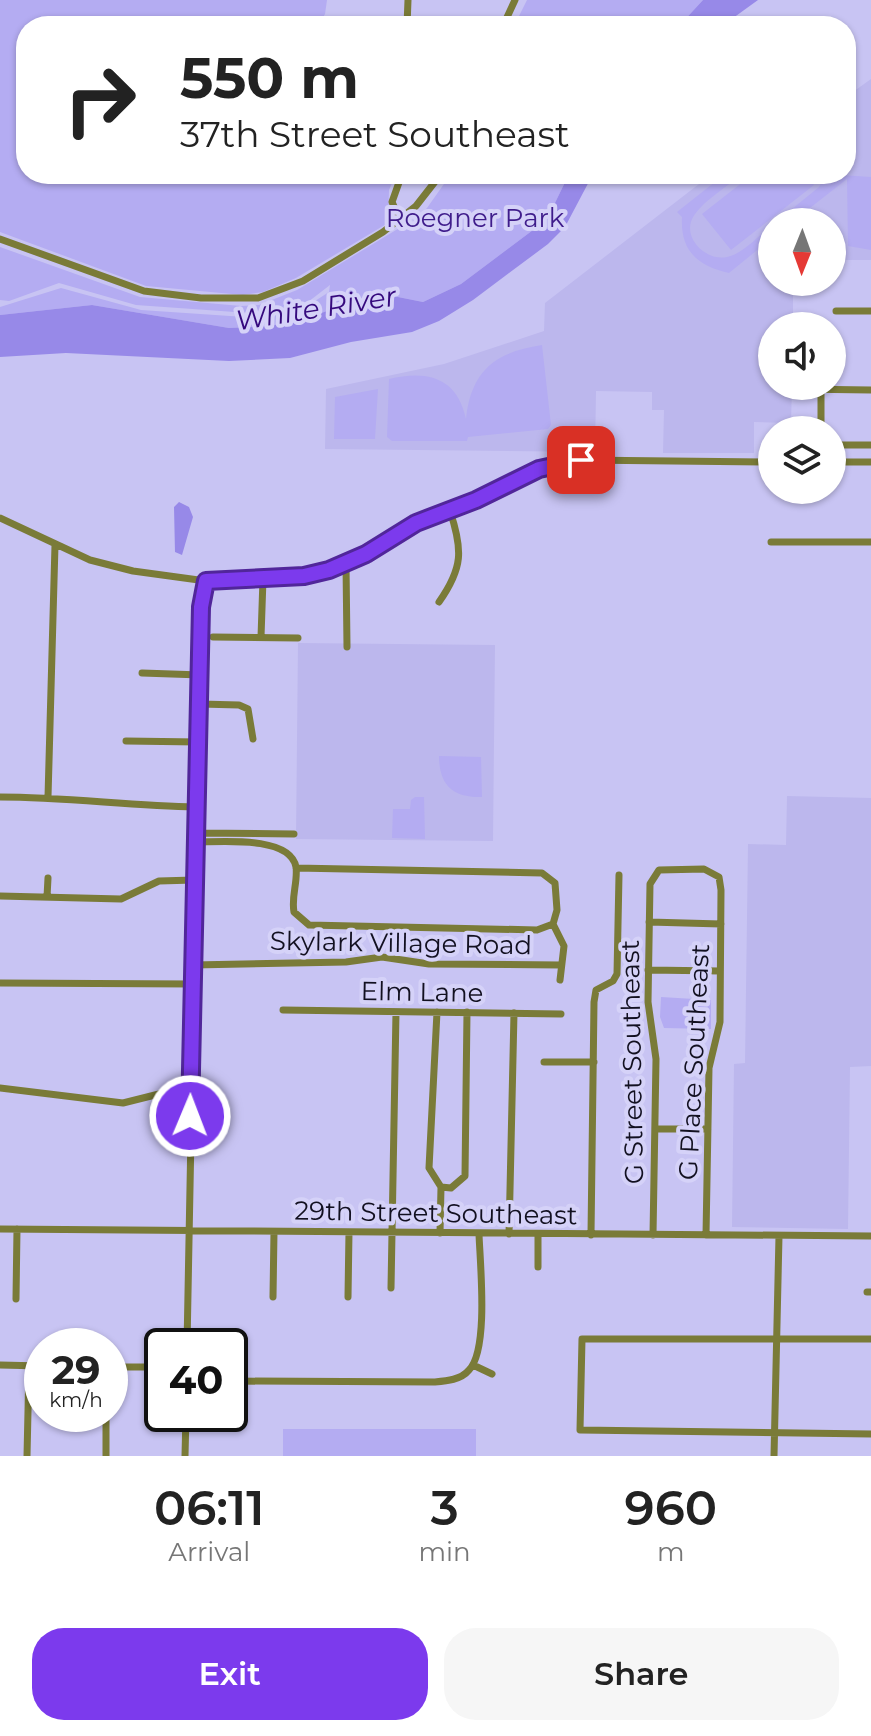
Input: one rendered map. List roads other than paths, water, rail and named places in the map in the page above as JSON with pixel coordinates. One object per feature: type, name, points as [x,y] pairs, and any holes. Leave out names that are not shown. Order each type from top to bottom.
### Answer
[{"type":"street","points":[[398,184],[392,202],[400,220]]},
{"type":"street","points":[[0,239],[144,291],[249,299],[277,293],[303,281],[400,220],[434,184]]},
{"type":"street","points":[[836,311],[871,311]]},
{"type":"street","points":[[846,389],[871,390]]},
{"type":"street","points":[[846,445],[871,445]]},
{"type":"street","points":[[0,518],[55,545],[112,567],[206,581],[304,576],[346,564],[416,523],[558,463],[758,462]]},
{"type":"street","points":[[846,462],[871,462]]},
{"type":"street","points":[[439,602],[459,567],[459,545],[450,511]]},
{"type":"street","points":[[771,542],[871,542]]},
{"type":"street","points":[[48,797],[55,545]]},
{"type":"street","points":[[346,564],[347,647]]},
{"type":"street","points":[[261,637],[263,579]]},
{"type":"street","points":[[187,1328],[194,880],[201,607],[206,581]]},
{"type":"street","points":[[213,637],[298,638]]},
{"type":"street","points":[[142,673],[201,675]]},
{"type":"street","points":[[200,704],[239,705],[248,709],[253,739]]},
{"type":"street","points":[[126,741],[198,742]]},
{"type":"street","points":[[0,797],[105,799],[125,805],[196,807]]},
{"type":"street","points":[[196,837],[294,834]]},
{"type":"street","points":[[196,837],[269,844],[293,860],[296,868],[293,908],[299,920],[309,925],[537,930],[553,924]]},
{"type":"street","points":[[296,868],[545,874],[556,888],[557,910],[553,924],[564,946],[560,980]]},
{"type":"street","name":"G Street Southeast","points":[[653,1235],[656,1059],[648,1012],[649,888],[652,875],[659,870],[704,869],[719,877],[721,890]]},
{"type":"street","points":[[591,1235],[595,993],[617,974],[619,875]]},
{"type":"street","points":[[47,897],[48,878]]},
{"type":"street","points":[[0,896],[121,899],[159,881],[194,880]]},
{"type":"street","name":"G Place Southeast","points":[[706,1235],[709,1061],[719,1027],[721,890]]},
{"type":"street","points":[[649,922],[721,924]]},
{"type":"street","name":"Skylark Village Road","points":[[193,965],[346,962],[368,957],[429,964],[561,965]]},
{"type":"street","points":[[648,970],[720,971]]},
{"type":"street","points":[[0,983],[193,984]]},
{"type":"street","name":"Elm Lane","points":[[283,1010],[561,1014]]},
{"type":"street","points":[[391,1288],[396,1012]]},
{"type":"street","points":[[437,1012],[429,1168],[441,1187],[440,1233]]},
{"type":"street","points":[[441,1187],[451,1188],[465,1176],[467,1012]]},
{"type":"street","points":[[509,1234],[514,1013]]},
{"type":"street","points":[[544,1062],[594,1062]]},
{"type":"street","points":[[0,1088],[123,1103],[159,1094],[190,1095]]},
{"type":"street","points":[[656,1129],[708,1129]]},
{"type":"street","name":"29th Street Southeast","points":[[0,1229],[871,1236]]},
{"type":"street","points":[[16,1299],[17,1229]]},
{"type":"street","points":[[273,1297],[274,1232]]},
{"type":"street","points":[[348,1297],[349,1232]]},
{"type":"street","points":[[248,1381],[434,1382],[457,1378],[473,1365],[479,1334],[479,1234]]},
{"type":"street","points":[[538,1235],[538,1267]]},
{"type":"street","points":[[774,1456],[779,1236]]},
{"type":"street","points":[[871,1339],[582,1339],[580,1430],[871,1434]]},
{"type":"street","points":[[0,1365],[24,1366]]},
{"type":"street","points":[[473,1365],[492,1374]]},
{"type":"street","points":[[27,1456],[28,1432]]},
{"type":"street","points":[[106,1432],[106,1456]]},
{"type":"street","points":[[185,1456],[186,1432]]},
{"type":"park label","name":"Roegner Park","points":[[475,218]]},
{"type":"water label","name":"White River","points":[[316,308]]}]
